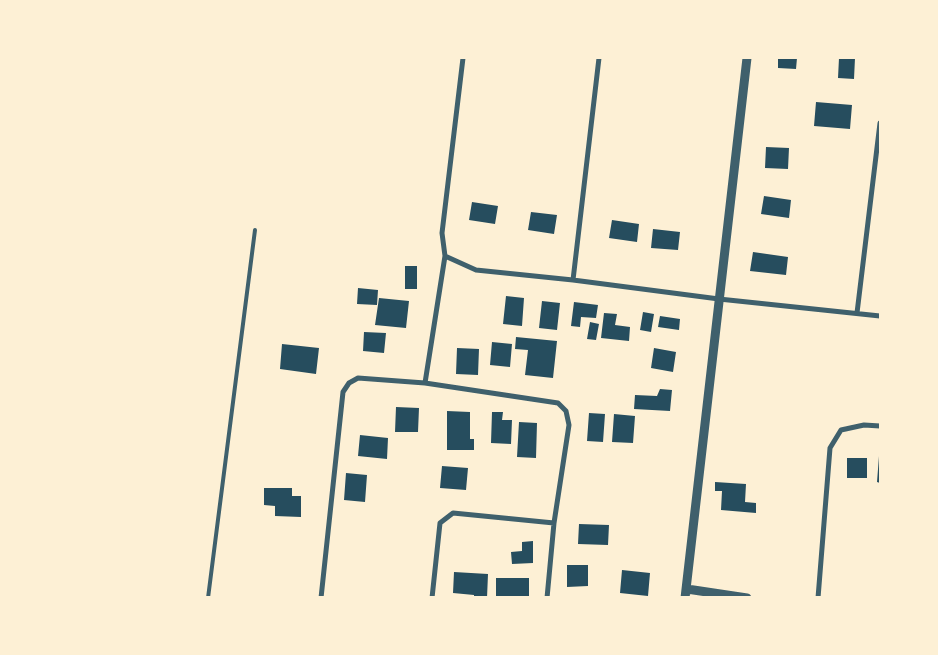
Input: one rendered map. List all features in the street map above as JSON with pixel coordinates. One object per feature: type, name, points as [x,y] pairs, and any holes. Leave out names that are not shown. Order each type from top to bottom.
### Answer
[{"type":"street","points":[[424,383],[446,256],[442,233],[463,58]]},
{"type":"street","points":[[573,280],[599,58]]},
{"type":"street","points":[[747,58],[686,593],[747,598]]},
{"type":"street","points":[[857,314],[880,123]]},
{"type":"street","points":[[446,256],[476,270],[880,316]]},
{"type":"street","points":[[321,598],[344,392],[349,383],[358,378],[424,383],[558,403],[566,411],[569,425],[554,523],[547,598]]},
{"type":"street","points":[[818,598],[830,448],[841,430],[864,425],[880,426]]},
{"type":"street","points":[[432,598],[440,523],[453,513],[554,523]]},
{"type":"lane","points":[[208,598],[255,230]]},
{"type":"building","points":[[778,58],[797,58],[796,69],[778,68]]},
{"type":"building","points":[[839,58],[855,58],[854,79],[838,78]]},
{"type":"building","points":[[816,102],[852,105],[850,129],[814,126]]},
{"type":"building","points":[[766,147],[789,148],[788,169],[765,168]]},
{"type":"building","points":[[764,196],[791,200],[789,218],[761,214]]},
{"type":"building","points":[[472,202],[498,206],[495,224],[469,220]]},
{"type":"building","points":[[531,212],[557,215],[554,234],[528,230]]},
{"type":"building","points":[[612,220],[639,224],[637,242],[609,238]]},
{"type":"building","points":[[653,229],[680,232],[678,250],[651,248]]},
{"type":"building","points":[[753,252],[788,257],[786,275],[750,271]]},
{"type":"building","points":[[405,266],[417,266],[417,289],[405,289]]},
{"type":"building","points":[[358,288],[378,290],[377,305],[357,304]]},
{"type":"building","points":[[506,296],[524,298],[522,326],[503,324]]},
{"type":"building","points":[[379,298],[409,301],[406,328],[375,325]]},
{"type":"building","points":[[542,301],[560,303],[557,330],[539,328]]},
{"type":"building","points":[[574,302],[598,305],[596,318],[581,317],[580,327],[571,326]]},
{"type":"building","points":[[643,312],[654,314],[651,332],[640,330]]},
{"type":"building","points":[[604,313],[617,314],[615,325],[630,327],[629,341],[601,338]]},
{"type":"building","points":[[660,316],[680,319],[679,330],[658,327]]},
{"type":"building","points":[[590,322],[599,324],[596,340],[587,339]]},
{"type":"building","points":[[364,332],[386,333],[384,353],[363,351]]},
{"type":"building","points":[[516,337],[557,341],[553,378],[525,375],[528,350],[515,349]]},
{"type":"building","points":[[492,342],[512,344],[510,367],[490,365]]},
{"type":"building","points":[[282,344],[319,348],[316,374],[280,369]]},
{"type":"building","points":[[457,348],[479,349],[478,375],[456,374]]},
{"type":"building","points":[[654,348],[676,352],[673,372],[651,368]]},
{"type":"building","points":[[660,389],[672,390],[670,411],[634,409],[635,395],[657,396]]},
{"type":"building","points":[[396,407],[419,408],[418,432],[395,432]]},
{"type":"building","points":[[447,411],[470,412],[470,439],[474,439],[474,450],[447,450]]},
{"type":"building","points":[[492,412],[503,412],[502,420],[512,420],[511,444],[491,443]]},
{"type":"building","points":[[589,413],[605,414],[603,442],[587,441]]},
{"type":"building","points":[[614,414],[635,416],[633,443],[612,442]]},
{"type":"building","points":[[519,422],[537,423],[536,458],[517,457]]},
{"type":"building","points":[[360,435],[388,438],[387,459],[358,456]]},
{"type":"building","points":[[880,456],[880,483],[877,482]]},
{"type":"building","points":[[847,458],[867,458],[867,478],[847,478]]},
{"type":"building","points":[[442,466],[468,468],[466,490],[440,488]]},
{"type":"building","points":[[346,473],[367,475],[365,502],[344,500]]},
{"type":"building","points":[[715,482],[746,484],[745,502],[756,503],[756,513],[721,510],[722,491],[715,491]]},
{"type":"building","points":[[264,488],[292,488],[292,496],[301,496],[301,517],[275,516],[275,506],[264,505]]},
{"type":"building","points":[[579,524],[609,525],[608,545],[578,544]]},
{"type":"building","points":[[533,541],[533,563],[512,564],[511,552],[522,551],[522,542]]},
{"type":"building","points":[[567,565],[588,565],[588,586],[567,587]]},
{"type":"building","points":[[622,570],[650,573],[648,596],[620,593]]},
{"type":"building","points":[[454,572],[488,574],[487,598],[474,598],[474,595],[453,593]]},
{"type":"building","points":[[496,578],[529,578],[529,598],[496,598]]}]
